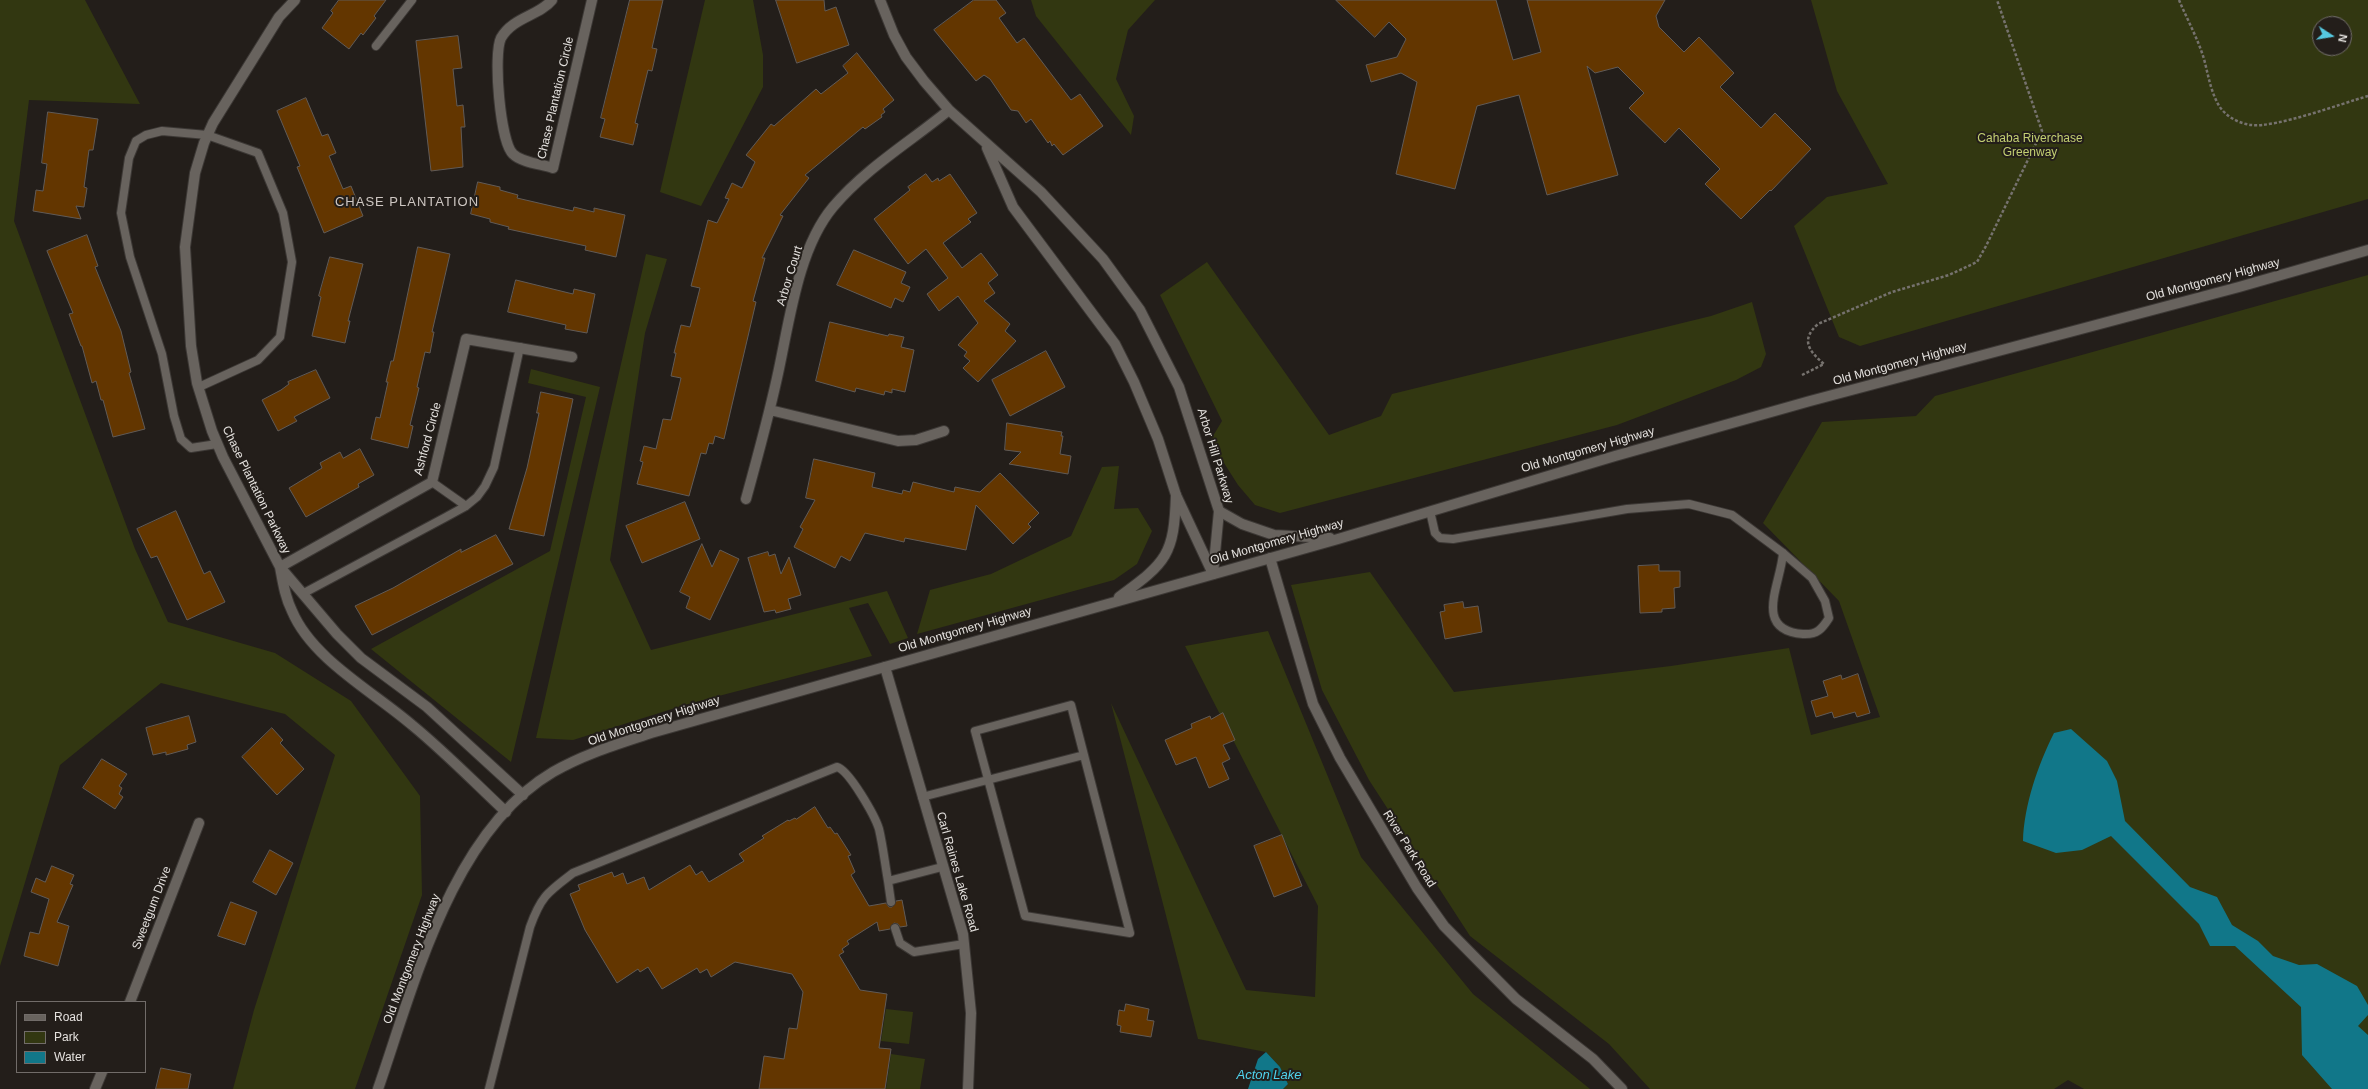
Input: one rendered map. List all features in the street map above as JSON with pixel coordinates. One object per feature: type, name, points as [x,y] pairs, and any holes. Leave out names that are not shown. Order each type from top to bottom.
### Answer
[{"type":"street","name":"Chase Plantation Parkway","points":[[295,0],[279,17],[234,87],[207,135],[195,173],[185,247],[191,346],[199,386],[217,444],[280,567],[304,593],[337,634],[360,658],[427,706],[523,795]]},
{"type":"street","name":"Chase Plantation Circle","points":[[552,0],[512,25],[501,39],[497,57],[499,101],[507,144],[513,154],[521,159],[553,168],[592,0]]},
{"type":"street","name":"Arbor Hill Parkway","points":[[880,0],[894,35],[906,57],[949,110],[987,146],[1016,169],[1067,220],[1103,259],[1140,310],[1179,387],[1219,511],[1213,574]]},
{"type":"street","name":"Arbor Court","points":[[746,499],[770,410],[806,260],[832,209],[869,171],[949,110]]},
{"type":"street","name":"Arbor Hill Parkway","points":[[987,146],[1013,207],[1115,344],[1134,382],[1158,439],[1176,495],[1213,574]]},
{"type":"street","name":"Old Montgomery Highway","points":[[378,1089],[420,970],[449,897],[480,842],[523,795],[552,773],[614,746],[666,729],[1338,539],[1430,510],[1810,401],[2239,287],[2368,250]]},
{"type":"street","name":"Ashford Circle","points":[[280,567],[432,482],[466,339],[572,357]]},
{"type":"street","points":[[770,410],[898,441],[916,440],[944,431]]},
{"type":"street","points":[[1113,602],[1145,579],[1160,563],[1167,552],[1175,530],[1176,495]]},
{"type":"street","points":[[1219,511],[1242,524],[1274,534],[1338,539]]},
{"type":"street","name":"River Park Road","points":[[1270,558],[1313,704],[1340,758],[1417,888],[1444,926],[1516,999],[1593,1059],[1622,1089]]},
{"type":"street","name":"Chase Plantation Parkway","points":[[280,567],[285,594],[292,613],[320,650],[341,671],[413,725],[506,812]]},
{"type":"street","name":"Carl Raines Lake Road","points":[[885,667],[964,944],[971,1013],[968,1089]]},
{"type":"street","name":"Sweetgum Drive","points":[[130,1001],[199,823]]},
{"type":"street","points":[[95,1089],[102,1073]]},
{"type":"lane","points":[[376,46],[412,0]]},
{"type":"lane","points":[[199,386],[258,360],[280,337],[292,262],[283,213],[258,153],[207,135],[162,131],[146,135],[136,141],[129,158],[122,213],[130,257],[162,354],[174,416],[181,439],[191,448],[217,444]]},
{"type":"lane","points":[[304,593],[466,506],[485,486],[494,466],[520,347]]},
{"type":"lane","points":[[432,482],[466,506]]},
{"type":"lane","points":[[1430,510],[1435,534],[1440,538],[1453,539],[1627,509],[1689,504],[1732,515],[1783,553],[1812,578],[1825,600],[1829,618],[1821,630],[1810,634],[1785,630],[1776,623],[1772,609],[1782,568],[1783,553]]},
{"type":"lane","points":[[1070,705],[1084,755],[1130,933],[1025,916],[990,780],[975,731],[1070,705]]},
{"type":"lane","points":[[922,798],[1084,755]]},
{"type":"lane","points":[[489,1089],[530,927],[539,903],[554,888],[573,873],[836,767],[841,768],[850,776],[878,828],[891,902]]},
{"type":"lane","points":[[888,881],[942,867]]},
{"type":"lane","points":[[896,928],[900,943],[914,952],[964,944]]},
{"type":"path","points":[[1802,375],[1824,364],[1812,354],[1808,343],[1810,331],[1818,324],[1892,292],[1956,272],[1977,262],[1986,246],[2042,131],[1997,0]]},
{"type":"path","points":[[2179,0],[2203,58],[2217,104],[2227,116],[2240,123],[2252,125],[2269,124],[2368,96]]},
{"type":"green space","points":[[0,0],[85,0],[140,104],[29,100],[14,221],[135,549],[168,622],[275,653],[351,701],[420,796],[422,895],[355,1089],[233,1089],[254,1010],[335,755],[285,714],[161,683],[60,765],[0,966]]},
{"type":"green space","points":[[705,0],[753,0],[763,55],[763,87],[701,206],[660,192]]},
{"type":"green space","points":[[1031,0],[1155,0],[1128,30],[1116,79],[1134,116],[1131,135],[1036,16]]},
{"type":"green space","name":"Cahaba Riverchase Greenway","points":[[1811,0],[2368,0],[2368,199],[1860,346],[1839,337],[1794,226],[1827,197],[1888,184],[1837,91]]},
{"type":"green space","points":[[646,254],[667,259],[645,333],[610,560],[651,650],[887,591],[908,638],[890,644],[868,603],[849,608],[872,656],[688,704],[573,740],[536,738]]},
{"type":"green space","points":[[1207,262],[1329,435],[1381,416],[1392,394],[1711,316],[1752,302],[1766,354],[1761,367],[1736,380],[1617,425],[1280,513],[1255,505],[1238,485],[1210,441],[1222,421],[1160,295]]},
{"type":"green space","points":[[2368,275],[2368,1089],[2084,1089],[2068,1080],[2054,1089],[1650,1089],[1609,1044],[1470,936],[1369,780],[1322,690],[1291,585],[1370,572],[1454,692],[1671,666],[1789,648],[1811,735],[1880,717],[1839,601],[1763,523],[1822,422],[1916,416],[1935,396]]},
{"type":"green space","points":[[531,369],[600,387],[511,762],[371,649],[550,551],[586,397],[528,383]]},
{"type":"green space","points":[[1119,466],[1114,509],[1138,508],[1152,531],[1137,564],[1114,580],[917,634],[930,590],[991,574],[1071,536],[1102,467]]},
{"type":"green space","points":[[1268,631],[1361,857],[1473,994],[1590,1089],[1283,1089],[1288,1084],[1280,1067],[1266,1052],[1198,1039],[1111,703],[1246,990],[1315,997],[1318,906],[1185,646]]},
{"type":"green space","points":[[886,1009],[913,1012],[909,1044],[881,1041]]},
{"type":"green space","points":[[891,1054],[925,1059],[920,1089],[886,1089]]},
{"type":"water","points":[[2071,729],[2107,761],[2117,781],[2125,821],[2190,887],[2217,897],[2232,925],[2258,941],[2273,956],[2299,965],[2317,964],[2357,986],[2368,1005],[2368,1015],[2358,1026],[2368,1035],[2368,1089],[2332,1089],[2302,1055],[2301,1007],[2235,946],[2210,946],[2199,924],[2111,836],[2082,850],[2056,853],[2023,841],[2029,799],[2043,758],[2054,733]]},
{"type":"water","name":"Acton Lake","points":[[1266,1052],[1280,1067],[1288,1084],[1283,1089],[1248,1089],[1258,1059]]},
{"type":"building","points":[[339,0],[386,0],[374,16],[376,18],[363,35],[361,33],[349,49],[322,28],[333,13],[331,11]]},
{"type":"building","points":[[630,0],[663,0],[652,48],[657,49],[652,71],[648,70],[635,123],[638,124],[633,145],[600,137],[605,119],[601,118]]},
{"type":"building","points":[[776,0],[824,0],[825,11],[836,7],[849,45],[797,63]]},
{"type":"building","points":[[974,0],[996,0],[1006,13],[999,18],[1017,43],[1024,38],[1071,100],[1080,94],[1103,126],[1063,155],[1054,144],[1052,146],[1050,141],[1048,143],[1031,119],[1026,123],[1018,111],[1011,110],[990,79],[984,75],[976,81],[934,30]]},
{"type":"building","points":[[1336,0],[1496,0],[1513,60],[1541,52],[1527,0],[1665,0],[1656,16],[1659,27],[1684,52],[1699,37],[1734,73],[1720,87],[1761,128],[1775,113],[1811,149],[1771,191],[1770,190],[1741,219],[1705,184],[1720,169],[1679,128],[1665,143],[1629,108],[1644,93],[1618,67],[1595,73],[1587,66],[1618,175],[1547,195],[1519,95],[1477,106],[1455,189],[1396,174],[1417,82],[1401,73],[1371,82],[1366,65],[1397,57],[1406,39],[1389,22],[1375,37]]},
{"type":"building","points":[[458,36],[462,68],[453,69],[457,106],[463,105],[465,127],[461,127],[463,167],[431,171],[416,41]]},
{"type":"building","points":[[857,53],[894,100],[883,109],[885,112],[881,115],[882,117],[865,129],[863,127],[805,175],[809,178],[780,215],[783,216],[762,258],[765,258],[753,301],[756,302],[724,439],[715,436],[713,444],[709,443],[706,454],[701,453],[689,496],[637,484],[643,462],[640,461],[644,446],[656,449],[663,419],[671,420],[681,378],[671,376],[676,353],[674,353],[681,325],[690,327],[700,288],[691,286],[708,220],[717,223],[729,199],[725,198],[732,183],[742,188],[755,162],[746,155],[771,124],[774,126],[816,89],[821,94],[848,73],[843,66]]},
{"type":"building","points":[[306,98],[322,136],[328,134],[336,153],[329,156],[343,189],[351,186],[363,216],[324,233],[297,167],[300,166],[277,111]]},
{"type":"building","points":[[48,112],[98,119],[93,150],[89,150],[84,187],[87,188],[84,207],[76,206],[81,219],[33,211],[36,190],[43,191],[47,164],[42,163]]},
{"type":"building","points":[[926,174],[932,182],[938,178],[939,181],[950,174],[977,213],[968,219],[971,222],[943,243],[962,268],[981,253],[998,275],[988,283],[995,293],[984,301],[1010,324],[1005,331],[1016,341],[978,382],[963,368],[970,361],[964,356],[967,352],[958,345],[978,323],[958,296],[939,311],[927,294],[948,278],[926,249],[908,264],[874,219],[910,190],[908,187]]},
{"type":"building","points":[[478,182],[500,187],[500,190],[518,195],[517,198],[573,211],[574,207],[594,212],[594,208],[625,215],[616,257],[585,250],[586,246],[508,229],[509,227],[490,222],[490,219],[471,214]]},
{"type":"building","points":[[87,235],[98,266],[95,267],[121,331],[131,372],[129,373],[145,429],[113,437],[103,400],[101,400],[96,381],[92,383],[82,346],[69,314],[73,313],[47,251]]},
{"type":"building","points":[[418,247],[450,254],[432,332],[434,332],[430,353],[425,352],[417,387],[419,388],[410,425],[413,426],[408,448],[371,439],[376,417],[380,418],[388,382],[386,382],[391,361],[393,361]]},
{"type":"building","points":[[854,250],[906,272],[901,283],[910,287],[903,302],[895,298],[891,308],[837,285]]},
{"type":"building","points":[[330,257],[363,264],[348,321],[350,321],[345,343],[312,336],[321,297],[319,296]]},
{"type":"building","points":[[516,280],[573,294],[574,289],[595,294],[587,333],[565,329],[566,325],[508,312]]},
{"type":"building","points":[[830,322],[888,336],[889,334],[904,337],[901,347],[914,350],[905,392],[892,389],[892,393],[885,391],[884,395],[856,388],[855,392],[816,381]]},
{"type":"building","points":[[1046,351],[1065,387],[1010,416],[992,380]]},
{"type":"building","points":[[316,370],[330,398],[294,417],[297,421],[278,431],[262,400],[281,390],[289,384],[288,382]]},
{"type":"building","points":[[541,392],[573,399],[544,536],[509,529],[527,468],[539,413],[537,413]]},
{"type":"building","points":[[1007,423],[1062,432],[1061,436],[1063,436],[1060,454],[1071,456],[1068,474],[1009,464],[1021,452],[1005,450]]},
{"type":"building","points":[[360,449],[374,475],[358,484],[359,487],[306,517],[289,488],[322,468],[320,463],[340,452],[343,458]]},
{"type":"building","points":[[814,459],[875,473],[872,487],[902,494],[903,490],[910,492],[913,482],[954,492],[955,487],[980,492],[1000,473],[1039,513],[1028,524],[1031,527],[1013,544],[976,505],[966,550],[905,538],[904,542],[865,533],[850,561],[841,556],[835,568],[794,547],[803,529],[800,527],[815,500],[806,498]]},
{"type":"building","points":[[685,502],[700,539],[642,563],[626,526]]},
{"type":"building","points":[[176,511],[204,574],[210,571],[225,602],[187,620],[157,556],[151,558],[137,529]]},
{"type":"building","points":[[496,535],[513,564],[372,635],[355,606],[393,588],[461,549],[461,552]]},
{"type":"building","points":[[702,544],[712,567],[720,550],[739,559],[710,620],[686,608],[690,597],[680,592]]},
{"type":"building","points":[[768,552],[769,556],[775,554],[781,574],[789,557],[801,595],[788,599],[791,609],[776,613],[775,610],[764,612],[748,558]]},
{"type":"building","points":[[1659,565],[1659,571],[1680,571],[1680,587],[1674,588],[1675,608],[1662,609],[1662,612],[1640,613],[1638,566]]},
{"type":"building","points":[[1463,602],[1464,608],[1478,606],[1482,632],[1445,639],[1440,612],[1445,611],[1444,605]]},
{"type":"building","points":[[1858,674],[1870,713],[1857,717],[1855,712],[1834,718],[1832,712],[1816,717],[1811,701],[1828,696],[1823,681],[1841,675],[1842,679]]},
{"type":"building","points":[[1223,713],[1235,740],[1223,745],[1230,759],[1222,763],[1229,779],[1209,788],[1196,757],[1176,765],[1165,740],[1192,728],[1191,724],[1210,716],[1211,719]]},
{"type":"building","points":[[189,716],[196,742],[187,745],[188,749],[166,755],[166,752],[153,755],[146,728]]},
{"type":"building","points":[[272,728],[283,740],[280,743],[304,769],[277,795],[242,757]]},
{"type":"building","points":[[102,759],[127,774],[119,786],[122,788],[119,794],[123,797],[115,809],[83,788]]},
{"type":"building","points":[[815,807],[828,828],[830,827],[835,834],[837,833],[851,855],[848,856],[855,872],[851,875],[869,906],[886,903],[889,907],[892,907],[896,901],[902,900],[907,926],[900,927],[898,924],[894,923],[890,929],[879,931],[877,922],[847,941],[849,944],[842,949],[844,952],[839,955],[860,990],[887,994],[879,1048],[891,1049],[885,1089],[759,1089],[764,1056],[784,1059],[789,1028],[797,1029],[803,992],[792,974],[735,962],[711,977],[707,969],[700,973],[697,968],[662,989],[648,967],[640,972],[638,969],[617,983],[585,930],[570,894],[580,890],[578,885],[612,872],[614,877],[623,873],[627,884],[644,877],[649,890],[690,865],[696,875],[702,871],[709,882],[744,861],[739,854],[764,838],[762,836],[788,820],[796,819]]},
{"type":"building","points":[[1282,835],[1302,886],[1274,897],[1254,846]]},
{"type":"building","points":[[270,850],[293,863],[276,895],[253,882]]},
{"type":"building","points":[[52,866],[74,875],[70,884],[73,885],[57,922],[69,926],[58,966],[24,956],[30,932],[39,934],[49,899],[31,892],[36,878],[45,882]]},
{"type":"building","points":[[231,902],[257,912],[245,945],[218,936]]},
{"type":"building","points":[[1126,1004],[1149,1009],[1147,1020],[1154,1021],[1151,1037],[1120,1032],[1121,1026],[1117,1025],[1119,1010],[1124,1011]]},
{"type":"building","points":[[161,1068],[191,1074],[188,1089],[156,1089]]},
{"type":"district","name":"CHASE PLANTATION","points":[[407,202]]}]
